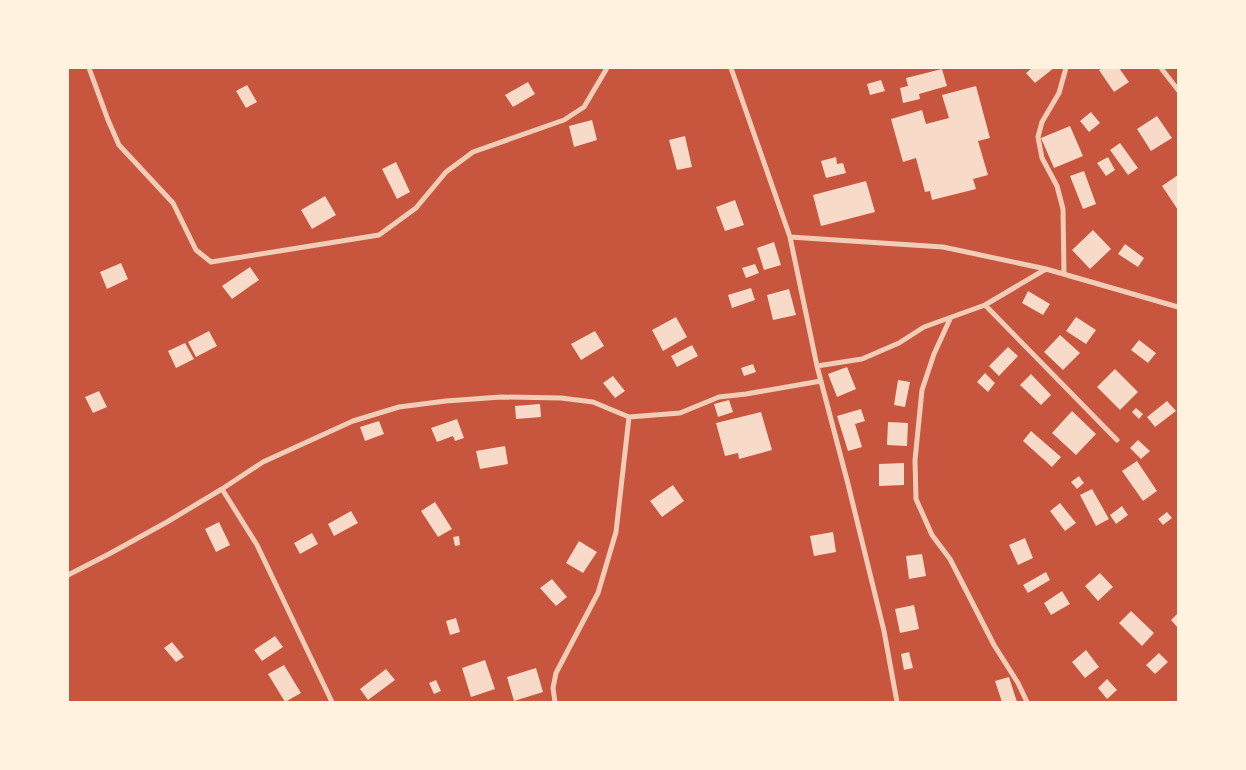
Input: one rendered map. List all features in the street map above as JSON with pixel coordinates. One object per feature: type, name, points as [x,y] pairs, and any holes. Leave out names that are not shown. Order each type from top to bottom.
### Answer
[{"type":"street","points":[[89,68],[119,145],[173,203],[196,250],[212,262],[379,235],[416,208],[446,172],[473,152],[564,120],[584,107],[606,68]]},
{"type":"street","points":[[731,68],[790,237],[817,366],[884,631],[897,702]]},
{"type":"street","points":[[1064,273],[1063,209],[1057,186],[1042,158],[1038,137],[1042,122],[1060,93],[1066,68]]},
{"type":"street","points":[[1161,68],[1178,90]]},
{"type":"street","points":[[790,237],[943,247],[1064,273],[1178,307]]},
{"type":"street","points":[[817,366],[862,359],[899,343],[924,327],[985,305],[1046,269]]},
{"type":"street","points":[[985,305],[1117,440]]},
{"type":"street","points":[[950,319],[934,354],[922,390],[915,460],[916,499],[932,535],[950,559],[994,646],[1018,683],[1027,702]]},
{"type":"street","points":[[68,575],[109,554],[222,489],[263,462],[353,421],[399,407],[446,400],[501,397],[561,398],[594,402],[629,417],[680,413],[719,397],[821,381]]},
{"type":"street","points":[[555,702],[556,673],[598,593],[616,532],[629,417]]},
{"type":"street","points":[[222,489],[257,545],[332,702]]},
{"type":"building","points":[[1032,68],[1054,68],[1035,83],[1026,73]]},
{"type":"building","points":[[1103,68],[1119,68],[1129,82],[1114,92],[1099,70]]},
{"type":"building","points":[[942,69],[947,86],[919,94],[920,99],[903,103],[900,88],[908,86],[906,78]]},
{"type":"building","points":[[881,80],[885,91],[870,95],[867,84]]},
{"type":"building","points":[[528,82],[535,94],[513,107],[505,95]]},
{"type":"building","points":[[247,85],[257,102],[246,108],[236,91]]},
{"type":"building","points":[[976,86],[990,138],[978,141],[988,175],[973,179],[976,189],[932,200],[930,191],[925,192],[916,158],[903,162],[891,119],[922,110],[926,124],[949,118],[942,95]]},
{"type":"building","points":[[1091,112],[1100,123],[1089,132],[1080,121]]},
{"type":"building","points":[[1157,116],[1172,138],[1151,151],[1137,129]]},
{"type":"building","points":[[592,120],[597,140],[574,147],[569,126]]},
{"type":"building","points":[[1070,126],[1083,156],[1054,168],[1041,138]]},
{"type":"building","points":[[685,136],[692,167],[677,170],[669,140]]},
{"type":"building","points":[[1120,143],[1138,168],[1128,175],[1110,150]]},
{"type":"building","points":[[836,157],[837,164],[843,163],[846,173],[826,178],[821,161]]},
{"type":"building","points":[[1108,157],[1115,170],[1106,176],[1097,163]]},
{"type":"building","points":[[396,162],[410,192],[397,199],[382,169]]},
{"type":"building","points":[[1084,171],[1096,204],[1083,209],[1070,176]]},
{"type":"building","points":[[1178,175],[1178,210],[1162,186]]},
{"type":"building","points":[[866,181],[875,212],[821,226],[813,195]]},
{"type":"building","points":[[325,196],[336,215],[312,229],[301,210]]},
{"type":"building","points":[[735,200],[744,225],[725,231],[716,207]]},
{"type":"building","points":[[1093,230],[1111,249],[1090,269],[1072,250]]},
{"type":"building","points":[[774,242],[781,265],[764,270],[757,248]]},
{"type":"building","points":[[1125,244],[1144,258],[1138,267],[1118,254]]},
{"type":"building","points":[[121,263],[128,279],[107,289],[100,272]]},
{"type":"building","points":[[755,264],[759,273],[746,278],[742,268]]},
{"type":"building","points":[[250,267],[259,280],[232,299],[222,286]]},
{"type":"building","points":[[751,288],[755,300],[732,308],[728,295]]},
{"type":"building","points":[[789,289],[796,315],[773,320],[767,295]]},
{"type":"building","points":[[1028,291],[1050,304],[1043,315],[1022,303]]},
{"type":"building","points":[[676,317],[687,337],[663,351],[652,330]]},
{"type":"building","points":[[1076,317],[1096,330],[1086,344],[1066,331]]},
{"type":"building","points":[[209,331],[217,346],[196,357],[188,342]]},
{"type":"building","points":[[595,331],[604,346],[581,360],[571,344]]},
{"type":"building","points":[[1060,335],[1080,353],[1063,370],[1044,352]]},
{"type":"building","points":[[1139,340],[1156,353],[1148,363],[1131,350]]},
{"type":"building","points":[[185,343],[194,359],[176,368],[168,351]]},
{"type":"building","points":[[692,345],[698,356],[677,367],[671,356]]},
{"type":"building","points":[[1008,347],[1018,356],[999,376],[989,366]]},
{"type":"building","points":[[753,364],[756,372],[744,376],[741,368]]},
{"type":"building","points":[[847,367],[856,389],[837,397],[828,374]]},
{"type":"building","points":[[1115,369],[1138,392],[1120,410],[1097,387]]},
{"type":"building","points":[[985,373],[995,383],[988,392],[977,382]]},
{"type":"building","points":[[1031,374],[1051,395],[1041,405],[1020,385]]},
{"type":"building","points":[[613,376],[625,391],[615,398],[603,383]]},
{"type":"building","points":[[898,380],[910,382],[905,407],[894,405]]},
{"type":"building","points":[[99,391],[107,407],[93,413],[85,397]]},
{"type":"building","points":[[729,400],[733,412],[718,417],[714,404]]},
{"type":"building","points":[[1167,401],[1176,411],[1155,427],[1147,417]]},
{"type":"building","points":[[540,404],[541,417],[516,419],[515,406]]},
{"type":"building","points":[[1136,408],[1143,414],[1139,419],[1132,412]]},
{"type":"building","points":[[861,409],[865,421],[855,424],[862,447],[848,451],[837,416]]},
{"type":"building","points":[[1072,411],[1096,434],[1076,455],[1052,433]]},
{"type":"building","points":[[761,412],[772,450],[739,459],[738,453],[725,456],[716,423]]},
{"type":"building","points":[[457,419],[464,438],[455,441],[453,436],[437,442],[431,428]]},
{"type":"building","points":[[379,421],[384,434],[365,441],[360,427]]},
{"type":"building","points":[[888,422],[908,423],[907,446],[887,445]]},
{"type":"building","points":[[1031,431],[1061,457],[1052,467],[1023,441]]},
{"type":"building","points":[[1138,440],[1150,451],[1141,459],[1130,448]]},
{"type":"building","points":[[505,446],[508,464],[480,469],[476,451]]},
{"type":"building","points":[[1137,461],[1157,491],[1143,501],[1122,471]]},
{"type":"building","points":[[904,463],[904,485],[879,486],[879,464]]},
{"type":"building","points":[[1079,476],[1084,483],[1077,489],[1071,482]]},
{"type":"building","points":[[673,485],[684,501],[662,517],[650,501]]},
{"type":"building","points":[[1092,489],[1109,519],[1096,526],[1080,495]]},
{"type":"building","points":[[435,502],[452,529],[438,537],[421,511]]},
{"type":"building","points":[[1060,503],[1076,523],[1065,531],[1050,511]]},
{"type":"building","points":[[1122,506],[1128,515],[1116,524],[1110,515]]},
{"type":"building","points":[[351,511],[358,523],[334,536],[328,524]]},
{"type":"building","points":[[1167,512],[1172,518],[1163,525],[1158,519]]},
{"type":"building","points":[[219,522],[230,545],[216,552],[205,529]]},
{"type":"building","points":[[833,532],[836,552],[814,556],[810,536]]},
{"type":"building","points":[[312,533],[318,544],[300,554],[294,543]]},
{"type":"building","points":[[459,536],[460,545],[455,546],[453,537]]},
{"type":"building","points":[[1025,538],[1033,558],[1018,565],[1009,545]]},
{"type":"building","points":[[579,541],[597,552],[583,573],[566,563]]},
{"type":"building","points":[[922,554],[926,576],[909,579],[906,556]]},
{"type":"building","points":[[1046,572],[1050,580],[1028,593],[1023,585]]},
{"type":"building","points":[[1100,573],[1113,587],[1098,601],[1085,586]]},
{"type":"building","points":[[552,579],[567,597],[556,606],[540,588]]},
{"type":"building","points":[[1062,591],[1070,604],[1051,615],[1044,603]]},
{"type":"building","points":[[914,605],[919,629],[900,633],[895,609]]},
{"type":"building","points":[[1131,611],[1154,633],[1142,646],[1119,623]]},
{"type":"building","points":[[1178,613],[1178,628],[1171,620]]},
{"type":"building","points":[[456,618],[460,632],[450,635],[446,621]]},
{"type":"building","points":[[275,636],[283,647],[262,661],[254,650]]},
{"type":"building","points":[[172,642],[184,657],[176,662],[164,648]]},
{"type":"building","points":[[1086,650],[1099,667],[1085,678],[1072,662]]},
{"type":"building","points":[[909,652],[913,668],[904,670],[901,654]]},
{"type":"building","points":[[1159,653],[1168,662],[1155,674],[1146,665]]},
{"type":"building","points":[[485,660],[495,689],[471,697],[462,668]]},
{"type":"building","points":[[284,665],[301,693],[285,702],[268,674]]},
{"type":"building","points":[[536,668],[543,692],[514,701],[507,677]]},
{"type":"building","points":[[386,669],[395,680],[368,700],[360,689]]},
{"type":"building","points":[[1009,677],[1017,702],[1002,702],[995,681]]},
{"type":"building","points":[[1107,679],[1117,690],[1107,699],[1098,688]]},
{"type":"building","points":[[436,680],[441,691],[434,694],[429,683]]}]
